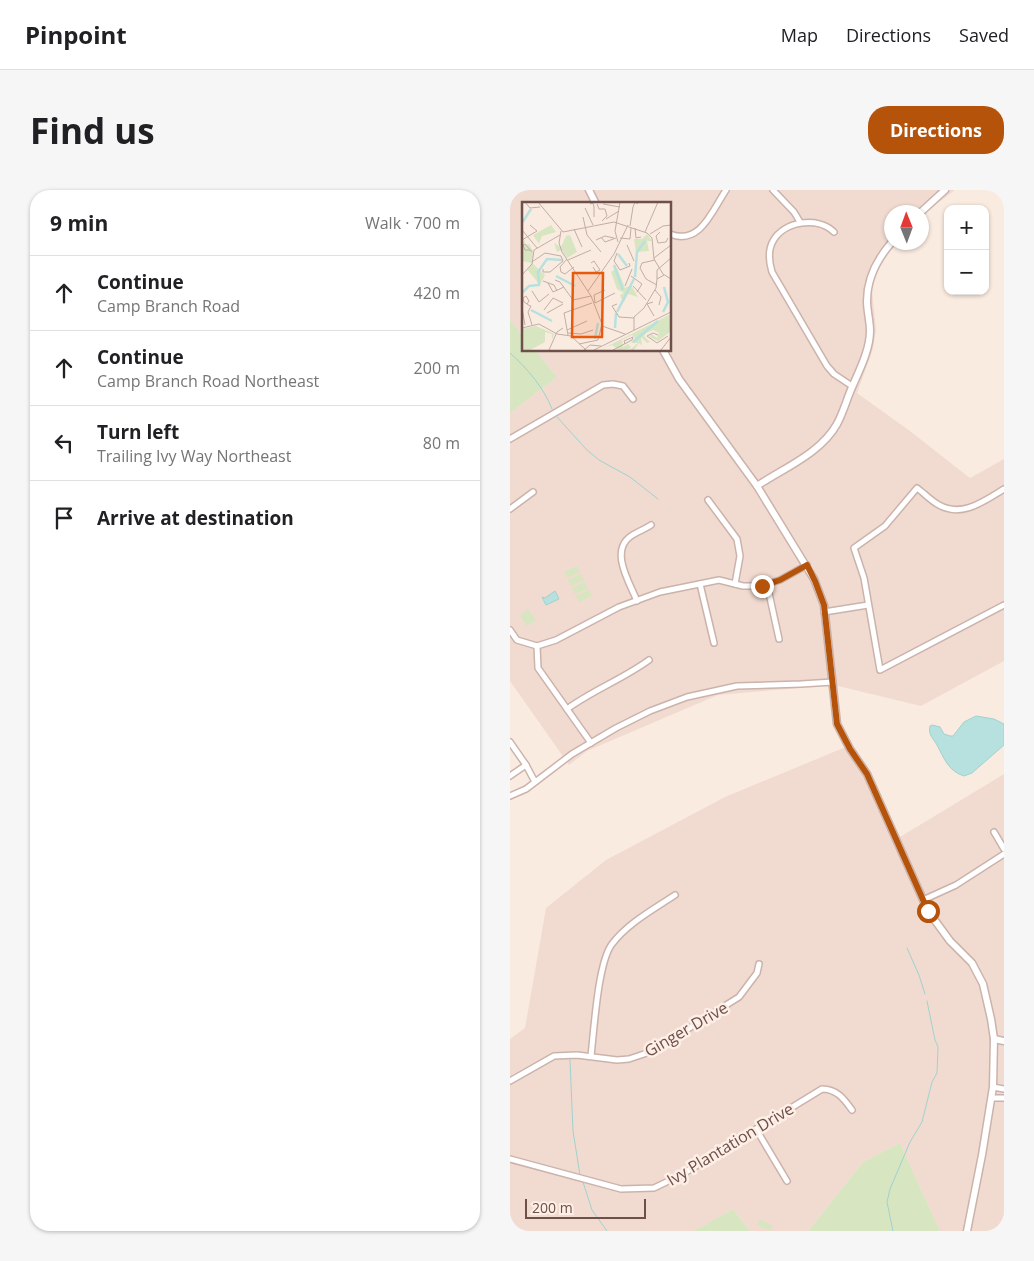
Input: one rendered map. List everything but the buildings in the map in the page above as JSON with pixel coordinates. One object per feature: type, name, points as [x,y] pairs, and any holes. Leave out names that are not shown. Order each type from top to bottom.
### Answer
[{"type":"street","points":[[589,190],[595,202]]},
{"type":"street","points":[[671,234],[685,237],[696,233],[726,190]]},
{"type":"street","points":[[773,190],[794,212],[800,222]]},
{"type":"street","points":[[929,205],[945,190]]},
{"type":"street","points":[[834,232],[829,228],[800,222],[782,230],[772,241],[770,256],[772,272],[828,366],[834,374],[852,386]]},
{"type":"street","points":[[757,486],[816,448],[827,438],[837,424],[859,373],[870,332],[867,301],[868,288],[886,250]]},
{"type":"street","points":[[664,351],[679,379],[757,486],[807,565],[815,581],[824,612],[837,724],[850,749],[867,774],[923,900],[937,925],[972,963],[983,984],[994,1039],[993,1087],[967,1231]]},
{"type":"street","points":[[510,439],[603,385],[623,386],[633,399]]},
{"type":"street","points":[[1004,489],[967,509],[951,511],[937,504],[918,488],[885,526],[854,548],[864,578],[880,670],[1004,606]]},
{"type":"street","points":[[510,509],[533,492]]},
{"type":"street","points":[[708,500],[736,539],[740,556],[735,584]]},
{"type":"street","points":[[636,601],[621,561],[622,548],[629,537],[652,525]]},
{"type":"street","points":[[510,630],[517,640],[537,646],[556,640],[619,607],[660,592],[719,580],[743,586],[767,584],[780,580],[807,565]]},
{"type":"street","points":[[700,584],[714,643]]},
{"type":"street","points":[[767,584],[779,639]]},
{"type":"street","points":[[824,612],[868,605]]},
{"type":"street","points":[[537,646],[538,668],[591,743]]},
{"type":"street","points":[[567,709],[586,695],[637,669],[649,660]]},
{"type":"street","points":[[510,796],[535,782],[572,754],[591,743],[650,711],[687,697],[737,686],[833,682]]},
{"type":"street","points":[[510,742],[535,782]]},
{"type":"street","points":[[510,776],[526,765]]},
{"type":"street","points":[[994,832],[1004,849]]},
{"type":"street","points":[[923,900],[956,884],[1004,854]]},
{"type":"street","points":[[591,1056],[603,960],[611,944],[626,928],[675,894]]},
{"type":"street","name":"Ginger Drive","points":[[510,1081],[554,1056],[591,1056],[617,1060],[630,1059],[644,1054],[739,997],[757,973],[759,964]]},
{"type":"street","points":[[994,1039],[1004,1041]]},
{"type":"street","points":[[993,1087],[1004,1089]]},
{"type":"street","name":"Ivy Plantation Drive","points":[[510,1159],[622,1189],[654,1188],[681,1175],[822,1089],[829,1089],[837,1093],[844,1098],[852,1110]]},
{"type":"street","points":[[992,1098],[1004,1098]]},
{"type":"street","points":[[756,1129],[787,1181]]},
{"type":"shaded area","points":[[510,190],[955,190],[929,210],[929,205],[884,205],[884,250],[890,250],[877,264],[872,290],[876,330],[873,349],[857,393],[970,478],[1004,459],[1004,661],[921,706],[834,685],[718,695],[587,751],[569,765],[510,681],[510,413],[557,377],[536,351],[671,351],[671,202],[522,202],[522,335],[510,320]]},
{"type":"shaded area","points":[[848,746],[895,840],[1004,774],[1004,1231],[940,1231],[900,1143],[863,1162],[808,1231],[750,1231],[733,1209],[693,1231],[513,1231],[510,1229],[510,1039],[525,1028],[546,908],[606,860],[725,797]]},
{"type":"green space","points":[[510,320],[522,335],[522,351],[536,351],[557,377],[510,413]]},
{"type":"green space","points":[[577,566],[580,572],[567,578],[564,572]]},
{"type":"green space","points":[[581,574],[584,580],[571,586],[568,580]]},
{"type":"green space","points":[[585,582],[588,589],[575,594],[572,588]]},
{"type":"green space","points":[[589,590],[592,596],[579,602],[576,596]]},
{"type":"green space","points":[[528,609],[536,620],[527,626],[520,616]]},
{"type":"green space","points":[[900,1143],[940,1231],[808,1231],[863,1162]]},
{"type":"green space","points":[[733,1209],[750,1231],[693,1231]]},
{"type":"green space","points":[[760,1219],[773,1226],[770,1231],[757,1225]]},
{"type":"water","points":[[555,591],[559,599],[546,605],[542,597],[545,598]]},
{"type":"water","points":[[976,716],[994,719],[1004,724],[1004,745],[972,773],[964,776],[954,771],[947,764],[931,736],[930,726],[940,727],[944,734],[953,736],[964,722]]},
{"type":"waterway","points":[[510,353],[534,379],[552,409]]},
{"type":"waterway","points":[[557,417],[587,450],[599,460],[630,477],[658,499]]},
{"type":"waterway","points":[[907,948],[925,994]]},
{"type":"waterway","points":[[893,1231],[887,1202],[890,1189],[910,1142],[922,1122],[932,1082],[937,1073],[938,1047],[927,1001]]},
{"type":"waterway","points":[[570,1060],[573,1131],[580,1175]]},
{"type":"waterway","points":[[583,1182],[592,1210],[607,1231]]},
{"type":"route","points":[[762,586],[780,580],[807,565],[824,605],[837,724],[850,749],[867,774],[928,911]]}]
